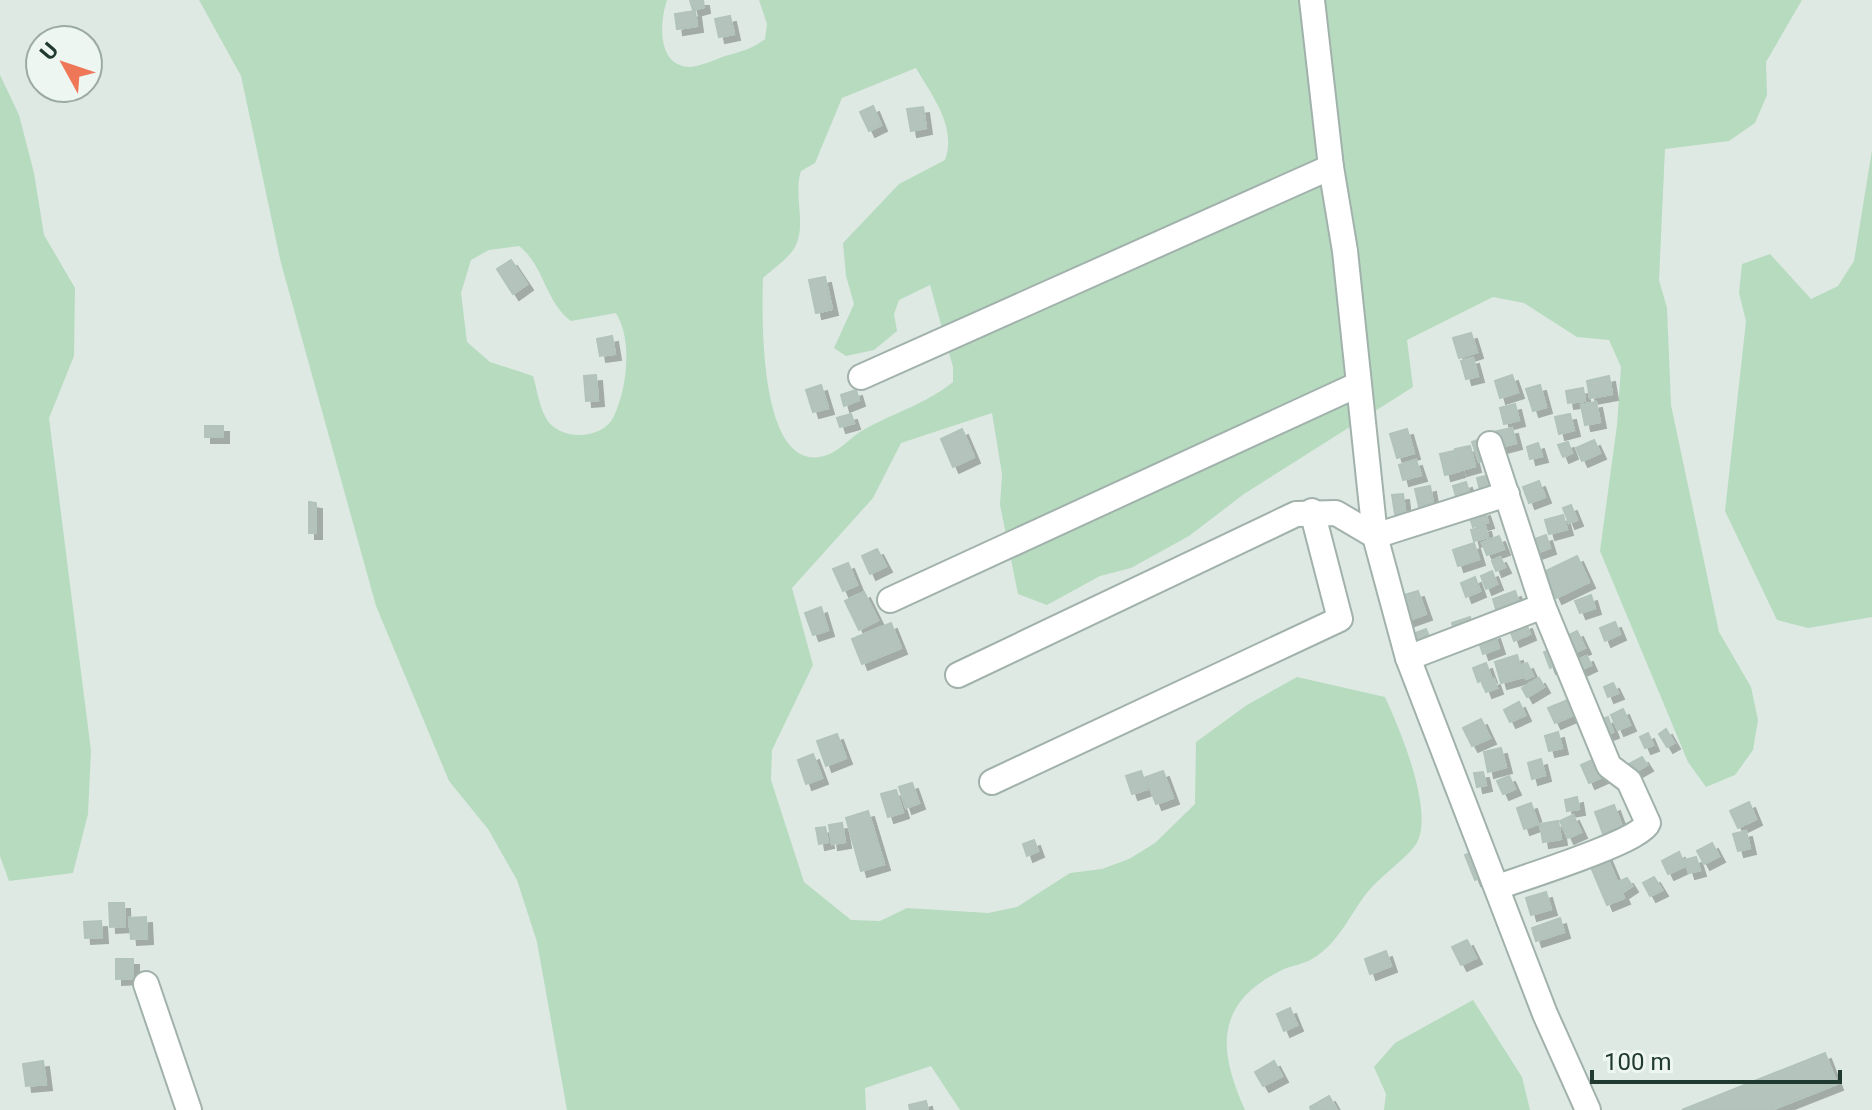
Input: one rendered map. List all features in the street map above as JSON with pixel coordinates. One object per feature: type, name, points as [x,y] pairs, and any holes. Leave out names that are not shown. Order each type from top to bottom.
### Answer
[{"type":"street","points":[[1312,0],[1331,167],[1345,251],[1375,536],[1408,658],[1545,1014],[1588,1110]]},
{"type":"street","points":[[861,377],[1331,167]]},
{"type":"street","points":[[890,600],[1357,385]]},
{"type":"street","points":[[1490,444],[1543,606],[1609,766],[1629,781],[1648,823],[1642,832],[1605,848],[1498,887]]},
{"type":"street","points":[[958,675],[1296,514],[1312,511],[1336,513],[1375,536],[1507,494]]},
{"type":"street","points":[[992,782],[1340,619],[1312,511]]},
{"type":"street","points":[[1408,658],[1543,606]]},
{"type":"street","points":[[146,984],[189,1110]]},
{"type":"green space","points":[[199,0],[667,0],[663,41],[671,59],[689,67],[746,50],[765,39],[767,24],[759,0],[1802,0],[1766,62],[1767,95],[1755,123],[1729,141],[1665,149],[1659,280],[1667,308],[1671,405],[1719,632],[1751,687],[1758,720],[1753,750],[1735,775],[1706,787],[1688,762],[1600,551],[1617,425],[1621,367],[1609,340],[1577,337],[1524,303],[1493,297],[1407,340],[1413,387],[1244,494],[1189,536],[1131,568],[1100,576],[1047,605],[1018,594],[1000,505],[1002,474],[992,413],[901,443],[873,498],[792,588],[813,665],[772,750],[771,780],[804,882],[851,920],[880,921],[907,908],[988,913],[1017,907],[1070,873],[1102,869],[1129,859],[1155,843],[1195,804],[1196,742],[1247,705],[1297,677],[1385,697],[1407,750],[1419,795],[1422,816],[1414,847],[1372,888],[1329,946],[1309,961],[1284,969],[1261,982],[1245,996],[1234,1012],[1228,1029],[1227,1047],[1245,1110],[960,1110],[931,1066],[865,1088],[866,1110],[567,1110],[537,942],[517,880],[488,829],[449,781],[376,606],[281,263],[241,76]],"holes":[[[916,68],[945,123],[948,135],[945,160],[899,184],[843,243],[846,276],[854,304],[834,348],[846,356],[874,350],[897,331],[894,314],[899,300],[930,285],[953,367],[953,382],[921,402],[865,429],[830,454],[802,455],[786,441],[775,417],[768,387],[764,355],[763,278],[795,247],[800,229],[798,190],[801,171],[815,163],[842,98]],[[519,246],[534,263],[555,304],[571,321],[616,313],[621,324],[626,350],[622,392],[614,416],[608,424],[591,434],[570,434],[552,426],[542,408],[533,376],[490,362],[467,342],[461,293],[471,260],[489,250]]]},
{"type":"green space","points":[[0,75],[19,115],[34,173],[44,235],[75,288],[74,356],[49,418],[91,751],[88,814],[73,873],[9,881],[0,856]]},
{"type":"green space","points":[[1872,150],[1872,617],[1808,628],[1777,620],[1725,511],[1746,321],[1739,293],[1742,264],[1770,254],[1811,299],[1838,286],[1854,261]]},
{"type":"green space","points":[[1473,1000],[1522,1077],[1530,1110],[1384,1110],[1386,1094],[1374,1067],[1395,1043]]},
{"type":"building","points":[[690,0],[703,0],[704,7],[693,10]]},
{"type":"building","points":[[695,11],[697,26],[677,29],[675,14]]},
{"type":"building","points":[[730,16],[734,34],[719,37],[715,19]]},
{"type":"building","points":[[873,106],[881,125],[869,131],[860,112]]},
{"type":"building","points":[[923,107],[926,128],[911,131],[907,109]]},
{"type":"building","points":[[511,260],[527,284],[513,294],[497,269]]},
{"type":"building","points":[[825,277],[832,309],[816,313],[809,280]]},
{"type":"building","points":[[1471,333],[1477,352],[1459,358],[1453,338]]},
{"type":"building","points":[[612,336],[615,354],[600,356],[597,339]]},
{"type":"building","points":[[1473,358],[1478,376],[1466,379],[1461,361]]},
{"type":"building","points":[[596,375],[598,400],[586,401],[584,376]]},
{"type":"building","points":[[1512,375],[1518,392],[1500,398],[1495,381]]},
{"type":"building","points":[[1609,376],[1612,394],[1590,398],[1587,381]]},
{"type":"building","points":[[821,385],[828,408],[813,412],[806,390]]},
{"type":"building","points":[[1540,385],[1546,407],[1533,411],[1526,389]]},
{"type":"building","points":[[1583,388],[1585,401],[1568,403],[1566,391]]},
{"type":"building","points":[[856,390],[859,400],[844,406],[841,395]]},
{"type":"building","points":[[1596,402],[1600,422],[1585,425],[1581,405]]},
{"type":"building","points":[[1515,404],[1519,420],[1504,424],[1500,408]]},
{"type":"building","points":[[851,414],[854,423],[840,427],[837,418]]},
{"type":"building","points":[[1570,414],[1574,430],[1559,434],[1555,417]]},
{"type":"building","points":[[205,426],[223,426],[223,437],[205,437]]},
{"type":"building","points":[[1512,428],[1516,443],[1497,448],[1493,432]]},
{"type":"building","points":[[962,429],[974,457],[953,467],[941,439]]},
{"type":"building","points":[[1407,429],[1414,453],[1397,458],[1390,434]]},
{"type":"building","points":[[1485,437],[1492,457],[1479,462],[1472,442]]},
{"type":"building","points":[[1594,440],[1600,453],[1582,461],[1576,448]]},
{"type":"building","points":[[1568,442],[1572,453],[1563,457],[1558,445]]},
{"type":"building","points":[[1538,443],[1542,456],[1530,459],[1527,447]]},
{"type":"building","points":[[1470,446],[1475,466],[1461,470],[1455,449]]},
{"type":"building","points":[[1454,451],[1459,471],[1445,475],[1440,454]]},
{"type":"building","points":[[1416,460],[1421,475],[1403,480],[1399,465]]},
{"type":"building","points":[[1494,474],[1496,487],[1480,490],[1477,478]]},
{"type":"building","points":[[1539,481],[1545,497],[1529,503],[1523,487]]},
{"type":"building","points":[[1466,482],[1471,498],[1458,503],[1453,486]]},
{"type":"building","points":[[1430,486],[1433,503],[1419,507],[1415,489]]},
{"type":"building","points":[[1403,494],[1406,518],[1396,520],[1392,495]]},
{"type":"building","points":[[309,502],[316,503],[316,533],[309,533]]},
{"type":"building","points":[[1571,505],[1577,520],[1569,523],[1563,508]]},
{"type":"building","points":[[1484,510],[1488,522],[1473,527],[1469,515]]},
{"type":"building","points":[[1563,515],[1567,529],[1549,534],[1545,520]]},
{"type":"building","points":[[1485,526],[1488,537],[1474,541],[1471,530]]},
{"type":"building","points":[[1546,535],[1550,548],[1533,554],[1529,541]]},
{"type":"building","points":[[1499,536],[1504,549],[1487,555],[1482,543]]},
{"type":"building","points":[[1474,543],[1479,559],[1458,566],[1453,550]]},
{"type":"building","points":[[877,549],[886,566],[870,574],[862,556]]},
{"type":"building","points":[[1577,556],[1589,582],[1556,598],[1544,572]]},
{"type":"building","points":[[1500,557],[1505,567],[1496,571],[1492,561]]},
{"type":"building","points":[[848,563],[857,585],[843,591],[833,569]]},
{"type":"building","points":[[1492,571],[1497,584],[1486,589],[1481,576]]},
{"type":"building","points":[[1475,577],[1480,591],[1466,597],[1461,583]]},
{"type":"building","points":[[1418,591],[1426,614],[1406,621],[1398,597]]},
{"type":"building","points":[[1515,591],[1522,611],[1499,619],[1493,599]]},
{"type":"building","points":[[864,592],[878,620],[859,630],[845,601]]},
{"type":"building","points":[[1591,595],[1595,608],[1580,613],[1575,601]]},
{"type":"building","points":[[821,607],[828,630],[813,635],[805,613]]},
{"type":"building","points":[[1470,617],[1473,630],[1455,635],[1452,623]]},
{"type":"building","points":[[1615,622],[1620,634],[1605,641],[1600,628]]},
{"type":"building","points":[[891,623],[901,648],[862,664],[852,639]]},
{"type":"building","points":[[1526,623],[1530,634],[1514,641],[1510,630]]},
{"type":"building","points":[[1426,629],[1432,644],[1416,650],[1410,635]]},
{"type":"building","points":[[1577,631],[1585,648],[1573,653],[1565,637]]},
{"type":"building","points":[[1494,633],[1499,648],[1483,654],[1478,639]]},
{"type":"building","points":[[1558,647],[1563,663],[1550,668],[1544,652]]},
{"type":"building","points":[[1517,655],[1523,677],[1501,683],[1495,662]]},
{"type":"building","points":[[1587,656],[1591,665],[1576,672],[1572,662]]},
{"type":"building","points":[[1486,663],[1491,677],[1478,682],[1473,668]]},
{"type":"building","points":[[1527,663],[1533,676],[1526,679],[1520,666]]},
{"type":"building","points":[[1539,678],[1544,687],[1527,697],[1522,688]]},
{"type":"building","points":[[1494,679],[1497,688],[1486,692],[1483,683]]},
{"type":"building","points":[[1613,683],[1618,693],[1608,697],[1604,687]]},
{"type":"building","points":[[1570,699],[1576,714],[1555,723],[1548,708]]},
{"type":"building","points":[[1519,702],[1525,715],[1510,722],[1504,710]]},
{"type":"building","points":[[1623,709],[1630,725],[1618,730],[1611,715]]},
{"type":"building","points":[[1608,717],[1613,732],[1602,736],[1597,721]]},
{"type":"building","points":[[1481,719],[1490,738],[1472,746],[1463,728]]},
{"type":"building","points":[[1666,729],[1674,743],[1667,747],[1659,734]]},
{"type":"building","points":[[1558,732],[1562,748],[1549,751],[1545,736]]},
{"type":"building","points":[[1648,733],[1653,745],[1645,748],[1640,737]]},
{"type":"building","points":[[837,734],[846,758],[826,766],[817,741]]},
{"type":"building","points":[[1501,748],[1506,767],[1488,772],[1484,752]]},
{"type":"building","points":[[813,754],[822,778],[806,784],[798,760]]},
{"type":"building","points":[[1601,756],[1609,774],[1589,783],[1581,765]]},
{"type":"building","points":[[1642,757],[1647,765],[1633,773],[1629,764]]},
{"type":"building","points":[[1541,759],[1545,775],[1532,779],[1528,763]]},
{"type":"building","points":[[1141,771],[1147,789],[1132,794],[1126,776]]},
{"type":"building","points":[[1163,771],[1173,798],[1156,804],[1146,777]]},
{"type":"building","points":[[1483,772],[1486,785],[1477,787],[1474,773]]},
{"type":"building","points":[[1509,776],[1515,789],[1503,794],[1497,781]]},
{"type":"building","points":[[912,783],[919,803],[906,808],[899,787]]},
{"type":"building","points":[[896,790],[903,812],[888,817],[881,794]]},
{"type":"building","points":[[1577,797],[1579,809],[1567,811],[1565,800]]},
{"type":"building","points":[[1749,802],[1756,819],[1738,828],[1730,811]]},
{"type":"building","points":[[1531,803],[1538,824],[1524,829],[1517,808]]},
{"type":"building","points":[[1614,805],[1624,832],[1605,839],[1595,812]]},
{"type":"building","points":[[868,811],[884,864],[861,871],[846,818]]},
{"type":"building","points":[[1573,815],[1581,832],[1568,838],[1560,821]]},
{"type":"building","points":[[1558,821],[1561,839],[1543,842],[1540,824]]},
{"type":"building","points":[[842,823],[845,842],[832,844],[829,825]]},
{"type":"building","points":[[825,827],[828,842],[819,844],[816,828]]},
{"type":"building","points":[[1746,831],[1750,848],[1738,851],[1733,834]]},
{"type":"building","points":[[1034,840],[1038,851],[1027,856],[1023,844]]},
{"type":"building","points":[[1712,843],[1719,856],[1704,864],[1697,851]]},
{"type":"building","points":[[1482,848],[1492,873],[1475,880],[1465,855]]},
{"type":"building","points":[[1679,852],[1685,866],[1668,874],[1662,861]]},
{"type":"building","points":[[1605,853],[1624,898],[1607,905],[1588,860]]},
{"type":"building","points":[[1696,857],[1700,870],[1689,873],[1685,860]]},
{"type":"building","points":[[1654,877],[1662,890],[1650,896],[1643,883]]},
{"type":"building","points":[[1627,878],[1632,886],[1623,892],[1618,882]]},
{"type":"building","points":[[1546,892],[1551,909],[1531,915],[1526,898]]},
{"type":"building","points":[[109,903],[124,903],[125,926],[110,927]]},
{"type":"building","points":[[146,917],[147,938],[131,939],[129,918]]},
{"type":"building","points":[[1560,918],[1564,932],[1536,941],[1532,928]]},
{"type":"building","points":[[101,921],[102,937],[85,938],[84,922]]},
{"type":"building","points":[[1467,940],[1476,958],[1461,965],[1452,947]]},
{"type":"building","points":[[1386,951],[1391,966],[1370,974],[1365,959]]},
{"type":"building","points":[[116,959],[133,959],[133,978],[116,979]]},
{"type":"building","points":[[1290,1008],[1297,1025],[1284,1031],[1277,1014]]},
{"type":"building","points":[[1825,1053],[1837,1084],[1771,1110],[1682,1110]]},
{"type":"building","points":[[43,1061],[46,1084],[26,1086],[23,1064]]},
{"type":"building","points":[[1274,1061],[1282,1076],[1263,1086],[1255,1072]]},
{"type":"building","points":[[1329,1096],[1337,1110],[1311,1110],[1310,1107]]},
{"type":"building","points":[[926,1101],[928,1110],[910,1110],[909,1105]]}]
